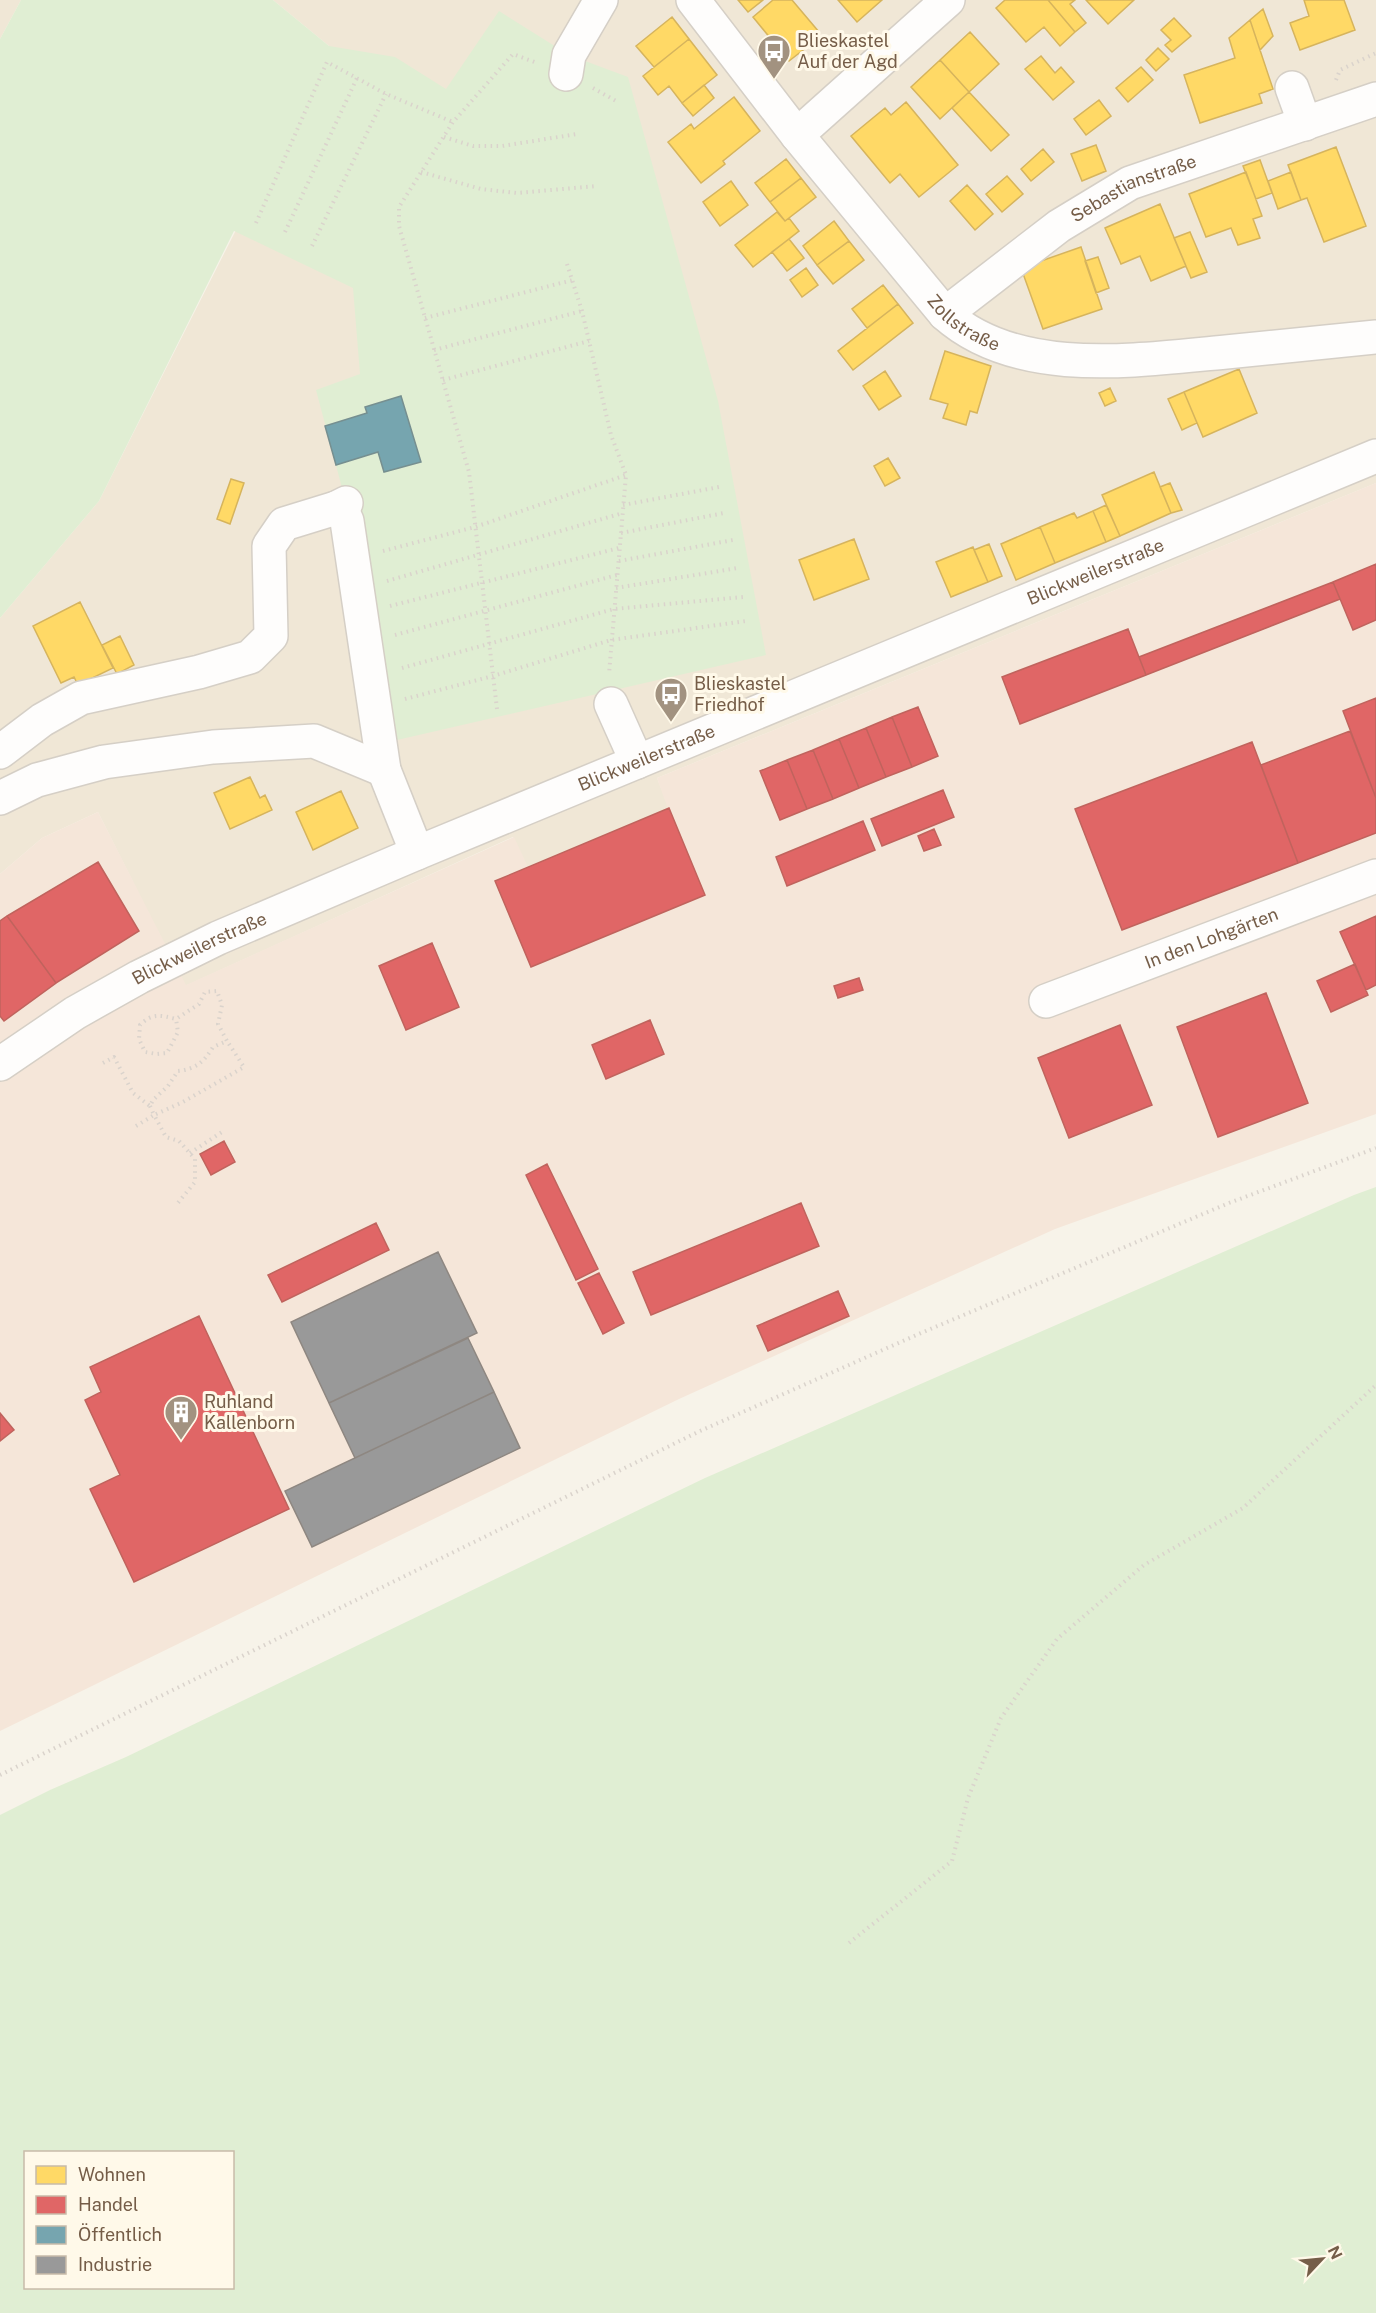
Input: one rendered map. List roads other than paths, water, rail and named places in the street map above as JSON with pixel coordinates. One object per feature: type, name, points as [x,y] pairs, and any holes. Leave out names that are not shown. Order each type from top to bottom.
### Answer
[{"type":"street","points":[[567,74],[569,55],[601,0]]},
{"type":"street","name":"Zollstraße","points":[[693,0],[797,135],[945,314],[961,328],[982,340],[1043,356],[1094,362],[1376,338]]},
{"type":"street","points":[[797,135],[948,0]]},
{"type":"street","points":[[1292,88],[1305,124]]},
{"type":"street","name":"Sebastianstraße","points":[[945,314],[1059,226],[1130,183],[1362,104]]},
{"type":"street","name":"Blickweilerstraße","points":[[0,1064],[75,1013],[149,972],[218,938],[417,853],[1376,456]]},
{"type":"street","points":[[0,752],[42,720],[81,698],[199,672],[250,657],[271,636],[269,546],[284,524],[341,506],[347,521],[384,770],[417,853]]},
{"type":"street","points":[[610,692],[637,762]]},
{"type":"street","points":[[0,798],[37,780],[104,762],[213,747],[314,741],[384,770]]},
{"type":"street","name":"In den Lohgärten","points":[[1046,1001],[1376,876]]},
{"type":"place","name":"Blieskastel Auf der Agd","points":[[774,80]]},
{"type":"place","name":"Blieskastel Friedhof","points":[[671,723]]},
{"type":"place","name":"Ruhland Kallenborn","points":[[181,1441]]}]
